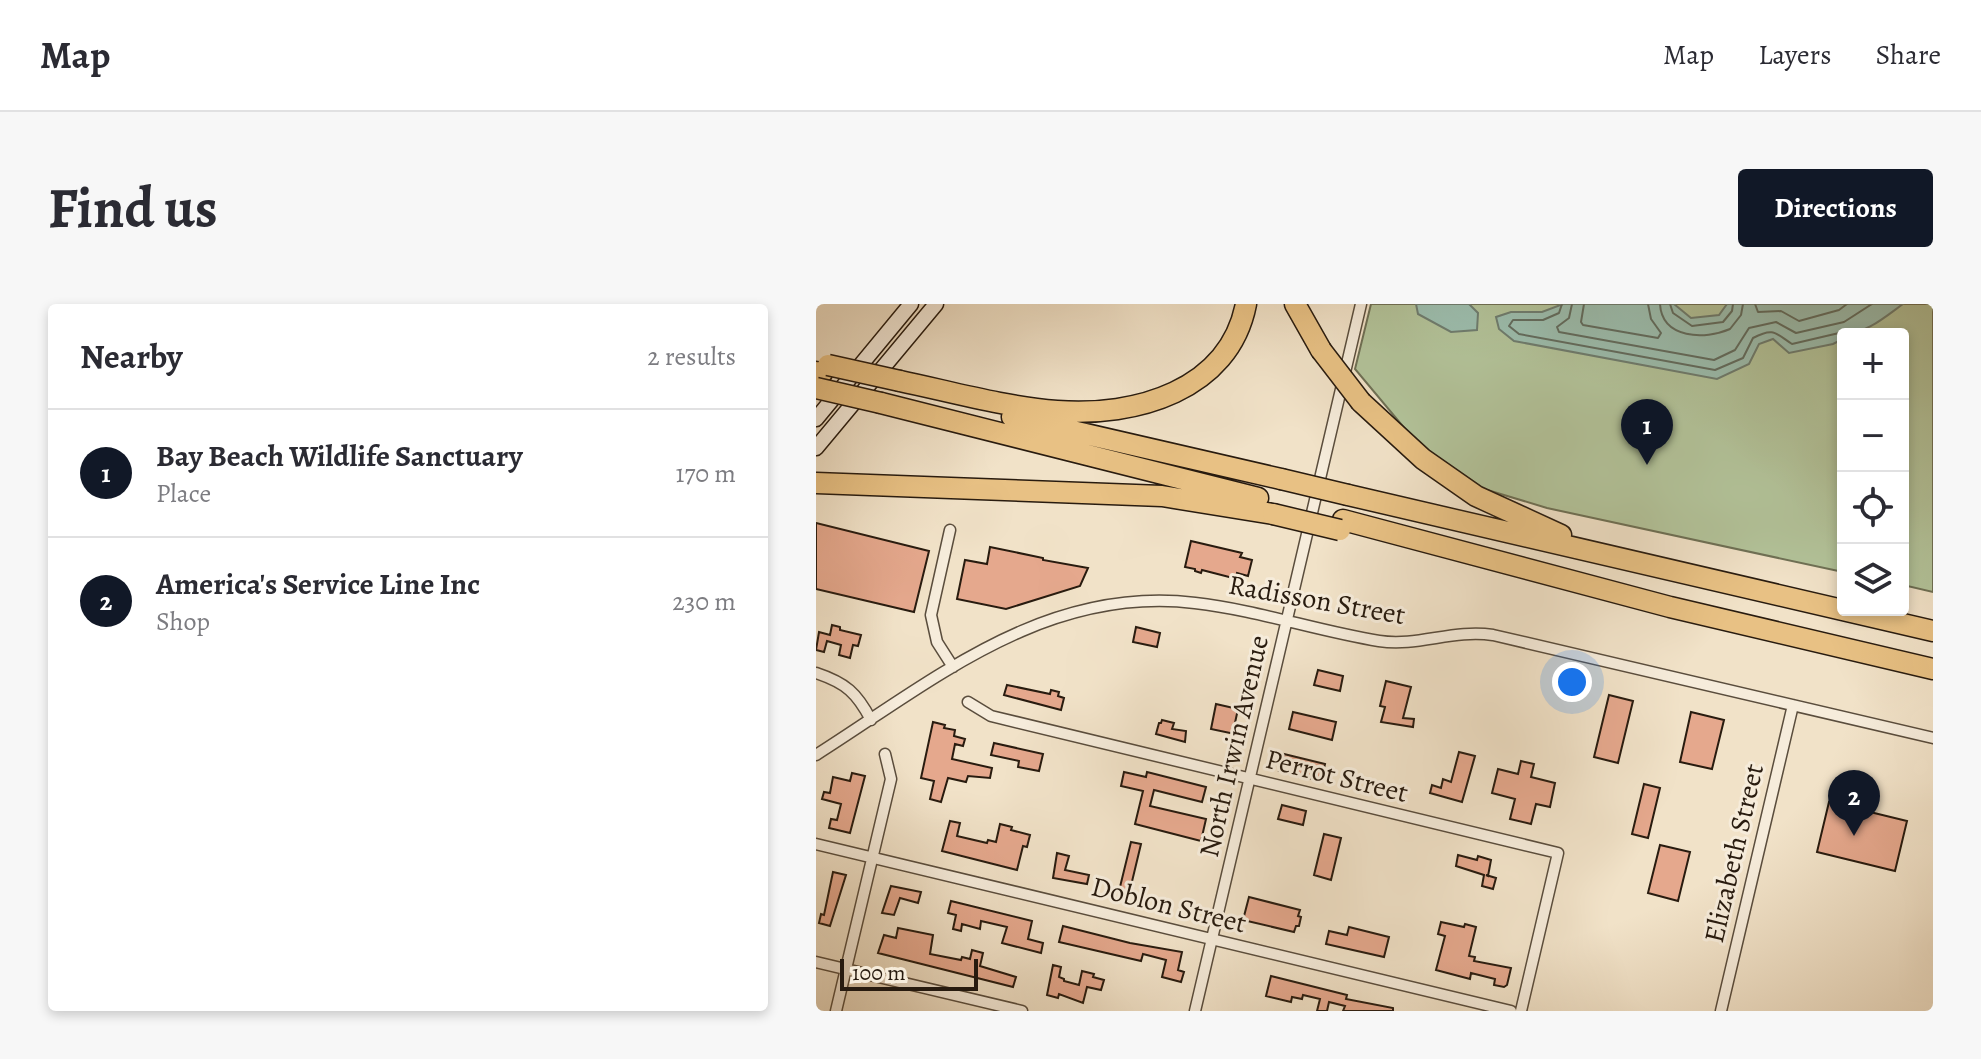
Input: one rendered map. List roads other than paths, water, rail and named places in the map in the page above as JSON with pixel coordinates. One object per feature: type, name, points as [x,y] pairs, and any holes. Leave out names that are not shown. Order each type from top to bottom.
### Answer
[{"type":"highway","points":[[892,391],[1079,412],[1128,408],[1179,391],[1204,376],[1226,353],[1236,337],[1246,304]]},
{"type":"highway","points":[[1295,304],[1321,350],[1361,402],[1423,459],[1476,496],[1559,534],[1632,561]]},
{"type":"highway","points":[[820,372],[892,391],[1050,443],[1274,508],[1933,669]]},
{"type":"highway","points":[[820,372],[1933,631]]},
{"type":"highway","points":[[816,483],[1162,496],[1274,508]]},
{"type":"main road","points":[[816,419],[911,304]]},
{"type":"main road","points":[[816,448],[936,304]]},
{"type":"street","name":"North Irwin Avenue","points":[[1195,1011],[1361,304]]},
{"type":"street","points":[[950,530],[931,615],[937,642],[953,667]]},
{"type":"street","name":"Radisson Street","points":[[816,755],[988,645],[1032,624],[1114,603],[1162,600],[1222,606],[1395,642],[1465,633],[1493,635],[1933,738]]},
{"type":"street","points":[[816,673],[859,697],[871,720]]},
{"type":"street","name":"Perrot Street","points":[[968,702],[991,716],[1558,853],[1521,1011]]},
{"type":"street","name":"Elizabeth Street","points":[[1721,1011],[1793,705]]},
{"type":"street","points":[[836,1011],[891,779],[885,754]]},
{"type":"street","name":"Doblon Street","points":[[816,844],[1511,1011]]},
{"type":"street","points":[[816,962],[1022,1011]]},
{"type":"water","points":[[1416,304],[1469,304],[1478,313],[1477,330],[1451,332],[1418,314]]},
{"type":"water","points":[[1563,304],[1674,304],[1691,318],[1719,315],[1727,304],[1903,304],[1867,328],[1837,328],[1837,342],[1833,344],[1789,353],[1773,339],[1759,344],[1749,364],[1717,379],[1514,341],[1499,329],[1496,317],[1511,312],[1542,312]]},
{"type":"place","name":"Bay Beach Wildlife Sanctuary","points":[[1647,465]]},
{"type":"place","name":"America's Service Line Inc","points":[[1854,836]]}]
